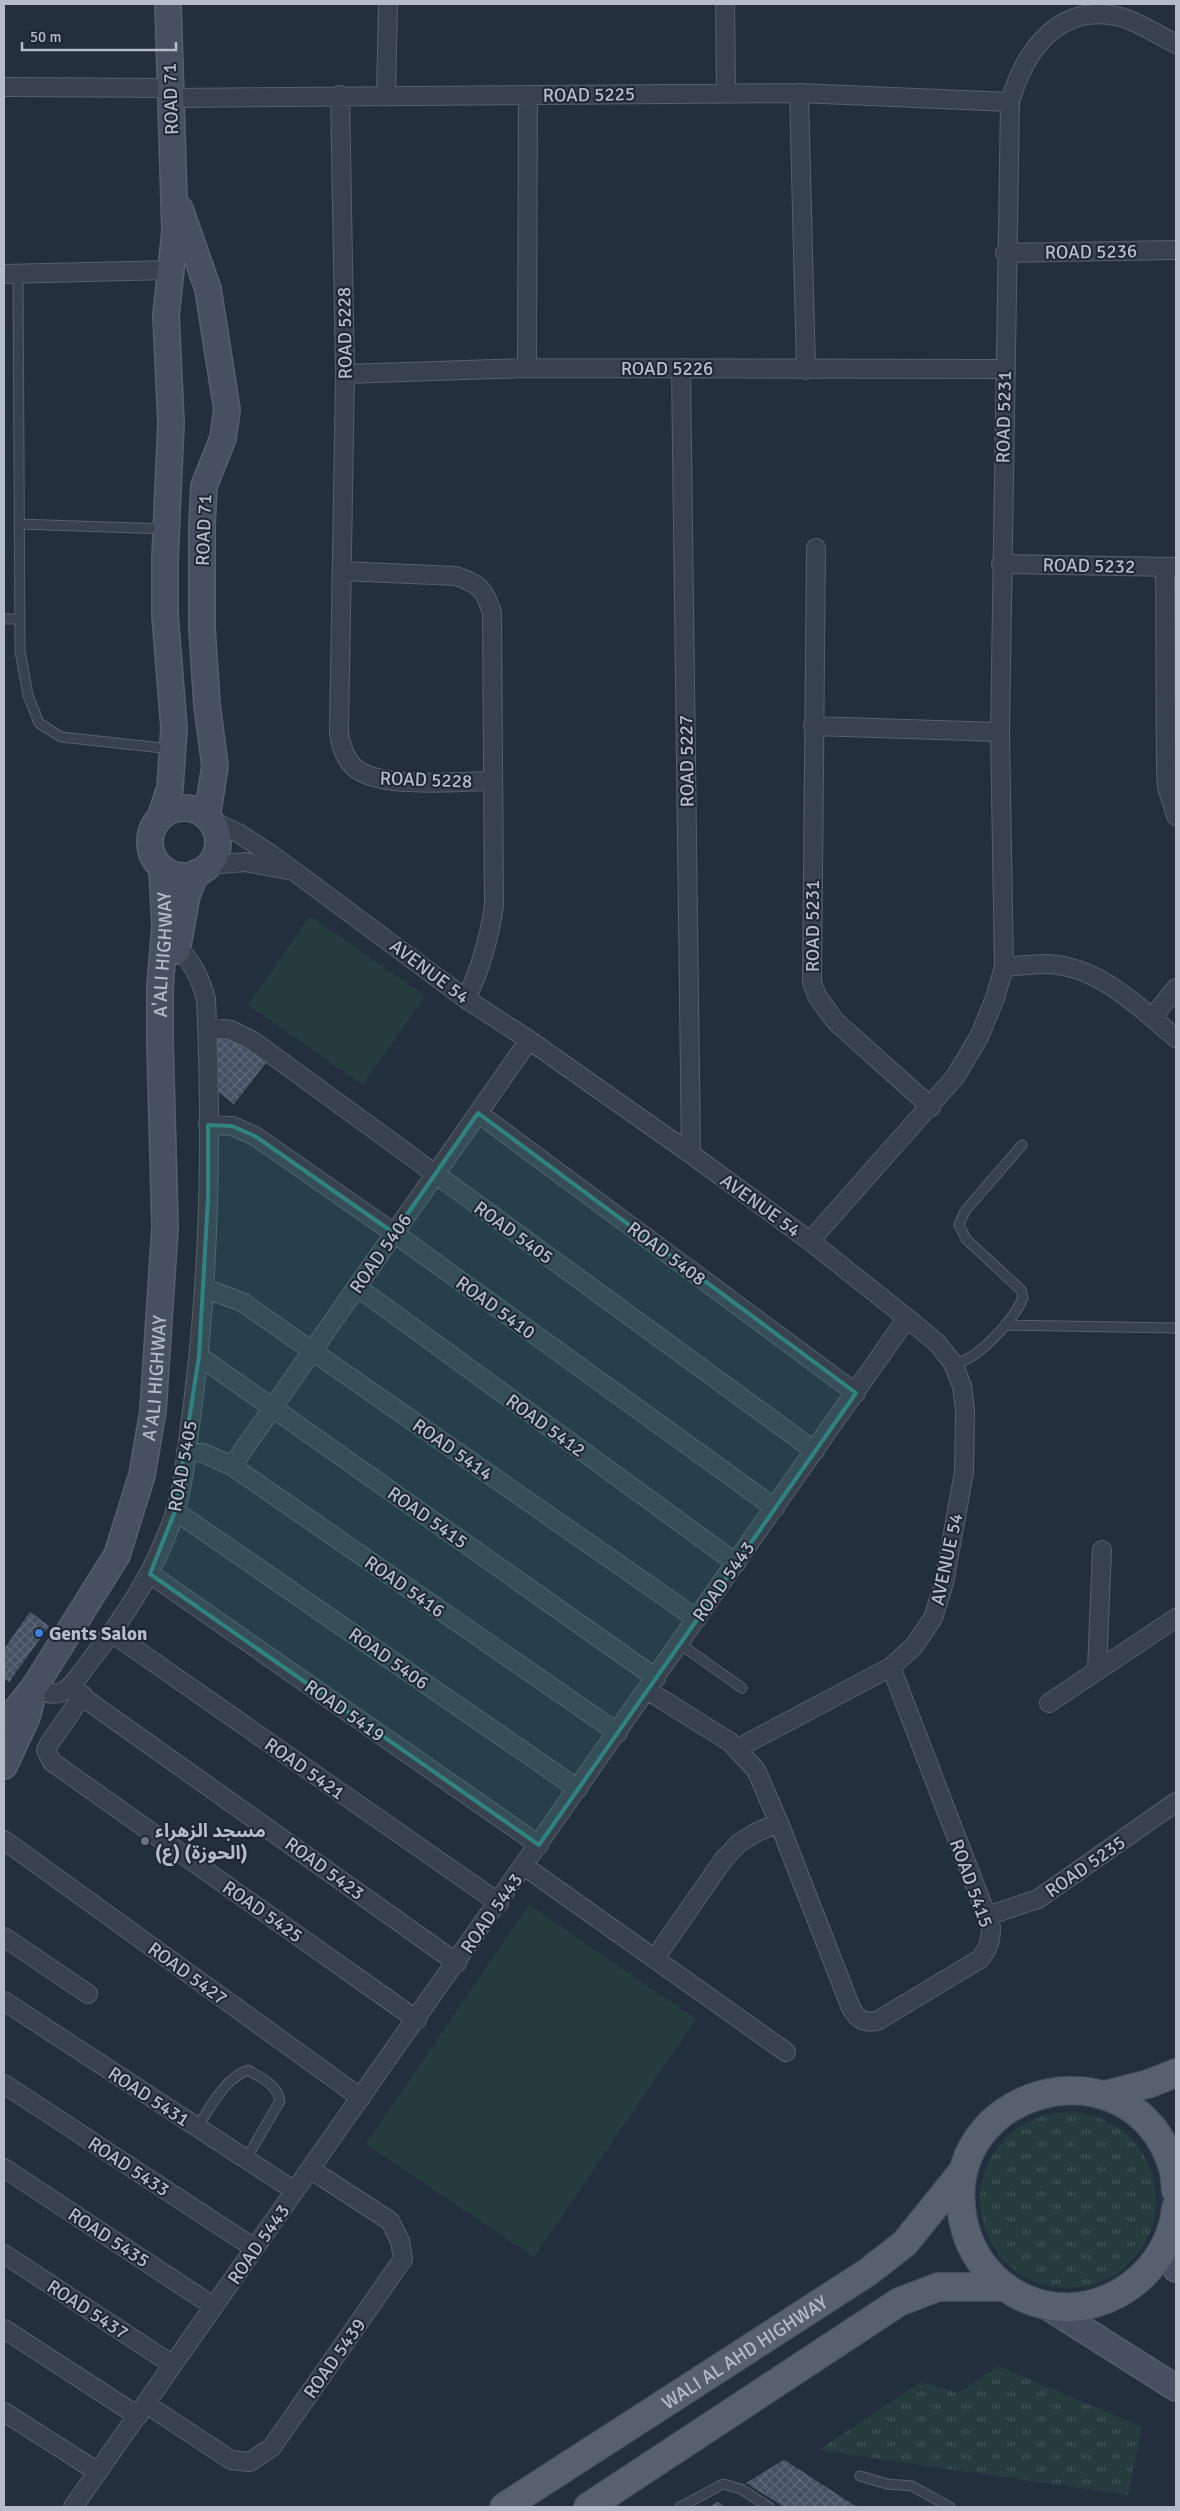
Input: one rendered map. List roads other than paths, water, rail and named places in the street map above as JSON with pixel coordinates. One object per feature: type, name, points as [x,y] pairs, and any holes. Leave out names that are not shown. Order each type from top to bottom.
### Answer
[{"type":"main road","points":[[1104,2096],[1148,2084],[1176,2073]]},
{"type":"main road","points":[[1176,2191],[1172,2166],[1158,2135],[1134,2111],[1104,2096],[1075,2090],[1045,2092],[1017,2103],[993,2120],[975,2144],[963,2171],[960,2203],[966,2235],[981,2264],[1004,2287],[1024,2298],[1045,2305],[1069,2307],[1094,2304],[1117,2296],[1138,2282],[1155,2264],[1168,2243],[1176,2208]]},
{"type":"main road","name":"WALI AL AHD HIGHWAY","points":[[504,2507],[868,2272],[905,2242],[963,2171]]},
{"type":"main road","points":[[588,2507],[899,2302],[938,2286],[1004,2287]]},
{"type":"street","name":"ROAD 71","points":[[160,818],[170,788],[174,728],[165,615],[170,423],[166,315],[175,232],[169,93],[168,4]]},
{"type":"street","points":[[386,95],[388,4]]},
{"type":"street","points":[[725,4],[726,92]]},
{"type":"street","name":"ROAD 5231","points":[[810,1241],[931,1107],[955,1077],[978,1037],[995,998],[1004,967],[1000,732],[1001,564],[1010,102],[1017,75],[1031,51],[1051,30],[1068,20],[1087,14],[1106,14],[1126,18],[1176,44]]},
{"type":"street","name":"ROAD 5225","points":[[4,87],[169,93],[340,95],[799,92],[1010,102]]},
{"type":"street","points":[[799,92],[806,370]]},
{"type":"street","name":"ROAD 5228","points":[[340,95],[344,374],[339,733],[343,751],[352,766],[367,777],[385,781],[492,781]]},
{"type":"street","points":[[527,368],[528,95]]},
{"type":"street","name":"ROAD 71","points":[[173,193],[187,224],[208,289],[227,410],[222,438],[204,486],[202,526],[202,628],[207,705],[215,766],[209,819]]},
{"type":"street","name":"ROAD 5236","points":[[1006,253],[1176,250],[1176,255]]},
{"type":"street","points":[[11,274],[171,270]]},
{"type":"street","name":"ROAD 5226","points":[[344,374],[527,368],[1004,369]]},
{"type":"street","name":"ROAD 5227","points":[[681,368],[690,1154]]},
{"type":"street","name":"ROAD 5231","points":[[816,548],[812,982],[824,1009],[835,1021],[931,1107]]},
{"type":"street","name":"ROAD 5232","points":[[1001,564],[1171,567]]},
{"type":"street","points":[[1171,567],[1166,772],[1169,795],[1176,816]]},
{"type":"street","name":"ROAD 5228","points":[[342,571],[456,576],[474,582],[487,595],[492,613],[494,906],[490,933],[483,958],[466,998]]},
{"type":"street","points":[[813,726],[1000,732]]},
{"type":"street","points":[[180,808],[203,812],[209,819],[215,830],[217,844],[202,869],[178,875],[162,868],[154,858],[150,840],[153,828],[160,818],[180,808]]},
{"type":"street","name":"AVENUE 54","points":[[209,819],[238,833],[293,871],[466,998],[529,1040],[690,1154],[810,1241],[938,1344],[953,1363],[962,1386],[965,1410],[964,1472],[944,1583],[933,1618],[914,1646],[891,1666]]},
{"type":"street","name":"AVENUE 54","points":[[202,869],[245,862],[293,871]]},
{"type":"street","name":"A'ALI HIGHWAY","points":[[4,1724],[35,1686],[117,1556],[142,1475],[153,1411],[165,1228],[160,1041],[160,987],[165,926],[162,868]]},
{"type":"street","name":"A'ALI HIGHWAY","points":[[160,1041],[171,1006],[177,946],[187,895],[202,869]]},
{"type":"street","name":"ROAD 5405","points":[[76,1692],[150,1574],[176,1511],[199,1356],[208,1198],[206,999],[200,979],[191,961],[177,946]]},
{"type":"street","points":[[1004,967],[1047,964],[1072,968],[1095,976],[1115,989],[1176,1038]]},
{"type":"street","points":[[1152,1018],[1176,988]]},
{"type":"street","name":"ROAD 5405","points":[[207,1027],[232,1030],[248,1038],[815,1450]]},
{"type":"street","name":"ROAD 5406","points":[[232,1466],[529,1040]]},
{"type":"street","name":"ROAD 5408","points":[[478,1113],[856,1393]]},
{"type":"street","name":"ROAD 5410","points":[[208,1125],[232,1126],[255,1136],[394,1233],[775,1508]]},
{"type":"street","name":"ROAD 5412","points":[[357,1287],[736,1563]]},
{"type":"street","name":"ROAD 5414","points":[[204,1288],[242,1302],[697,1619]]},
{"type":"street","name":"ROAD 5443","points":[[74,2507],[254,2248],[457,1963],[907,1318]]},
{"type":"street","name":"ROAD 5415","points":[[199,1356],[272,1407],[738,1748],[756,1770],[779,1822],[851,2008],[857,2018],[866,2023],[877,2021],[980,1959],[988,1950],[991,1939],[991,1926],[891,1666]]},
{"type":"street","name":"ROAD 5416","points":[[186,1451],[203,1454],[232,1466],[618,1733]]},
{"type":"street","name":"ROAD 5406","points":[[176,1511],[578,1789]]},
{"type":"street","points":[[1097,1670],[1102,1550]]},
{"type":"street","name":"ROAD 5419","points":[[150,1574],[539,1845]]},
{"type":"street","points":[[1049,1703],[1176,1618]]},
{"type":"street","name":"ROAD 5421","points":[[112,1633],[499,1902]]},
{"type":"street","points":[[738,1748],[891,1666]]},
{"type":"street","points":[[35,1686],[44,1693],[76,1692]]},
{"type":"street","name":"A'ALI HIGHWAY","points":[[4,1766],[27,1717],[35,1686]]},
{"type":"street","name":"ROAD 5423","points":[[76,1692],[457,1963]]},
{"type":"street","name":"ROAD 5425","points":[[76,1692],[46,1750],[52,1762],[417,2020]]},
{"type":"street","name":"ROAD 5235","points":[[987,1916],[1038,1899],[1176,1802]]},
{"type":"street","points":[[655,1958],[724,1859],[739,1843],[779,1822]]},
{"type":"street","name":"ROAD 5427","points":[[4,1826],[9,1844],[361,2098]]},
{"type":"street","points":[[524,1866],[786,2052]]},
{"type":"street","points":[[4,1937],[88,1994]]},
{"type":"street","name":"ROAD 5431","points":[[4,2001],[295,2191]]},
{"type":"street","name":"ROAD 5433","points":[[4,2084],[254,2248]]},
{"type":"street","name":"ROAD 5435","points":[[4,2168],[214,2306]]},
{"type":"street","name":"ROAD 5439","points":[[4,2329],[231,2460],[250,2462],[272,2447],[402,2259],[400,2241],[390,2221],[310,2170]]},
{"type":"street","points":[[1168,2243],[1176,2269]]},
{"type":"street","name":"ROAD 5437","points":[[4,2254],[173,2365]]},
{"type":"street","points":[[1045,2305],[1176,2388]]},
{"type":"street","points":[[4,2412],[98,2472]]},
{"type":"lane","points":[[11,274],[19,524],[20,652],[28,694],[39,723],[61,737],[172,750]]},
{"type":"lane","points":[[19,524],[166,529]]},
{"type":"lane","points":[[4,619],[20,619]]},
{"type":"lane","points":[[953,1363],[962,1363],[976,1353],[1005,1325],[1022,1302],[1022,1290],[966,1239],[959,1225],[965,1211],[1022,1145]]},
{"type":"lane","points":[[1005,1325],[1176,1328]]},
{"type":"lane","points":[[680,1644],[742,1688]]},
{"type":"lane","points":[[197,2127],[231,2080],[240,2073],[248,2070],[274,2086],[279,2092],[280,2100],[246,2159]]},
{"type":"lane","points":[[860,2476],[887,2484],[912,2486],[950,2507]]},
{"type":"lane","points":[[680,2507],[711,2488],[723,2484],[735,2486],[769,2507]]},
{"type":"place","name":"Gents Salon","points":[[39,1633]]},
{"type":"place","name":"مسجد الزهراء (ع) (الحوزة)","points":[[145,1841]]}]
